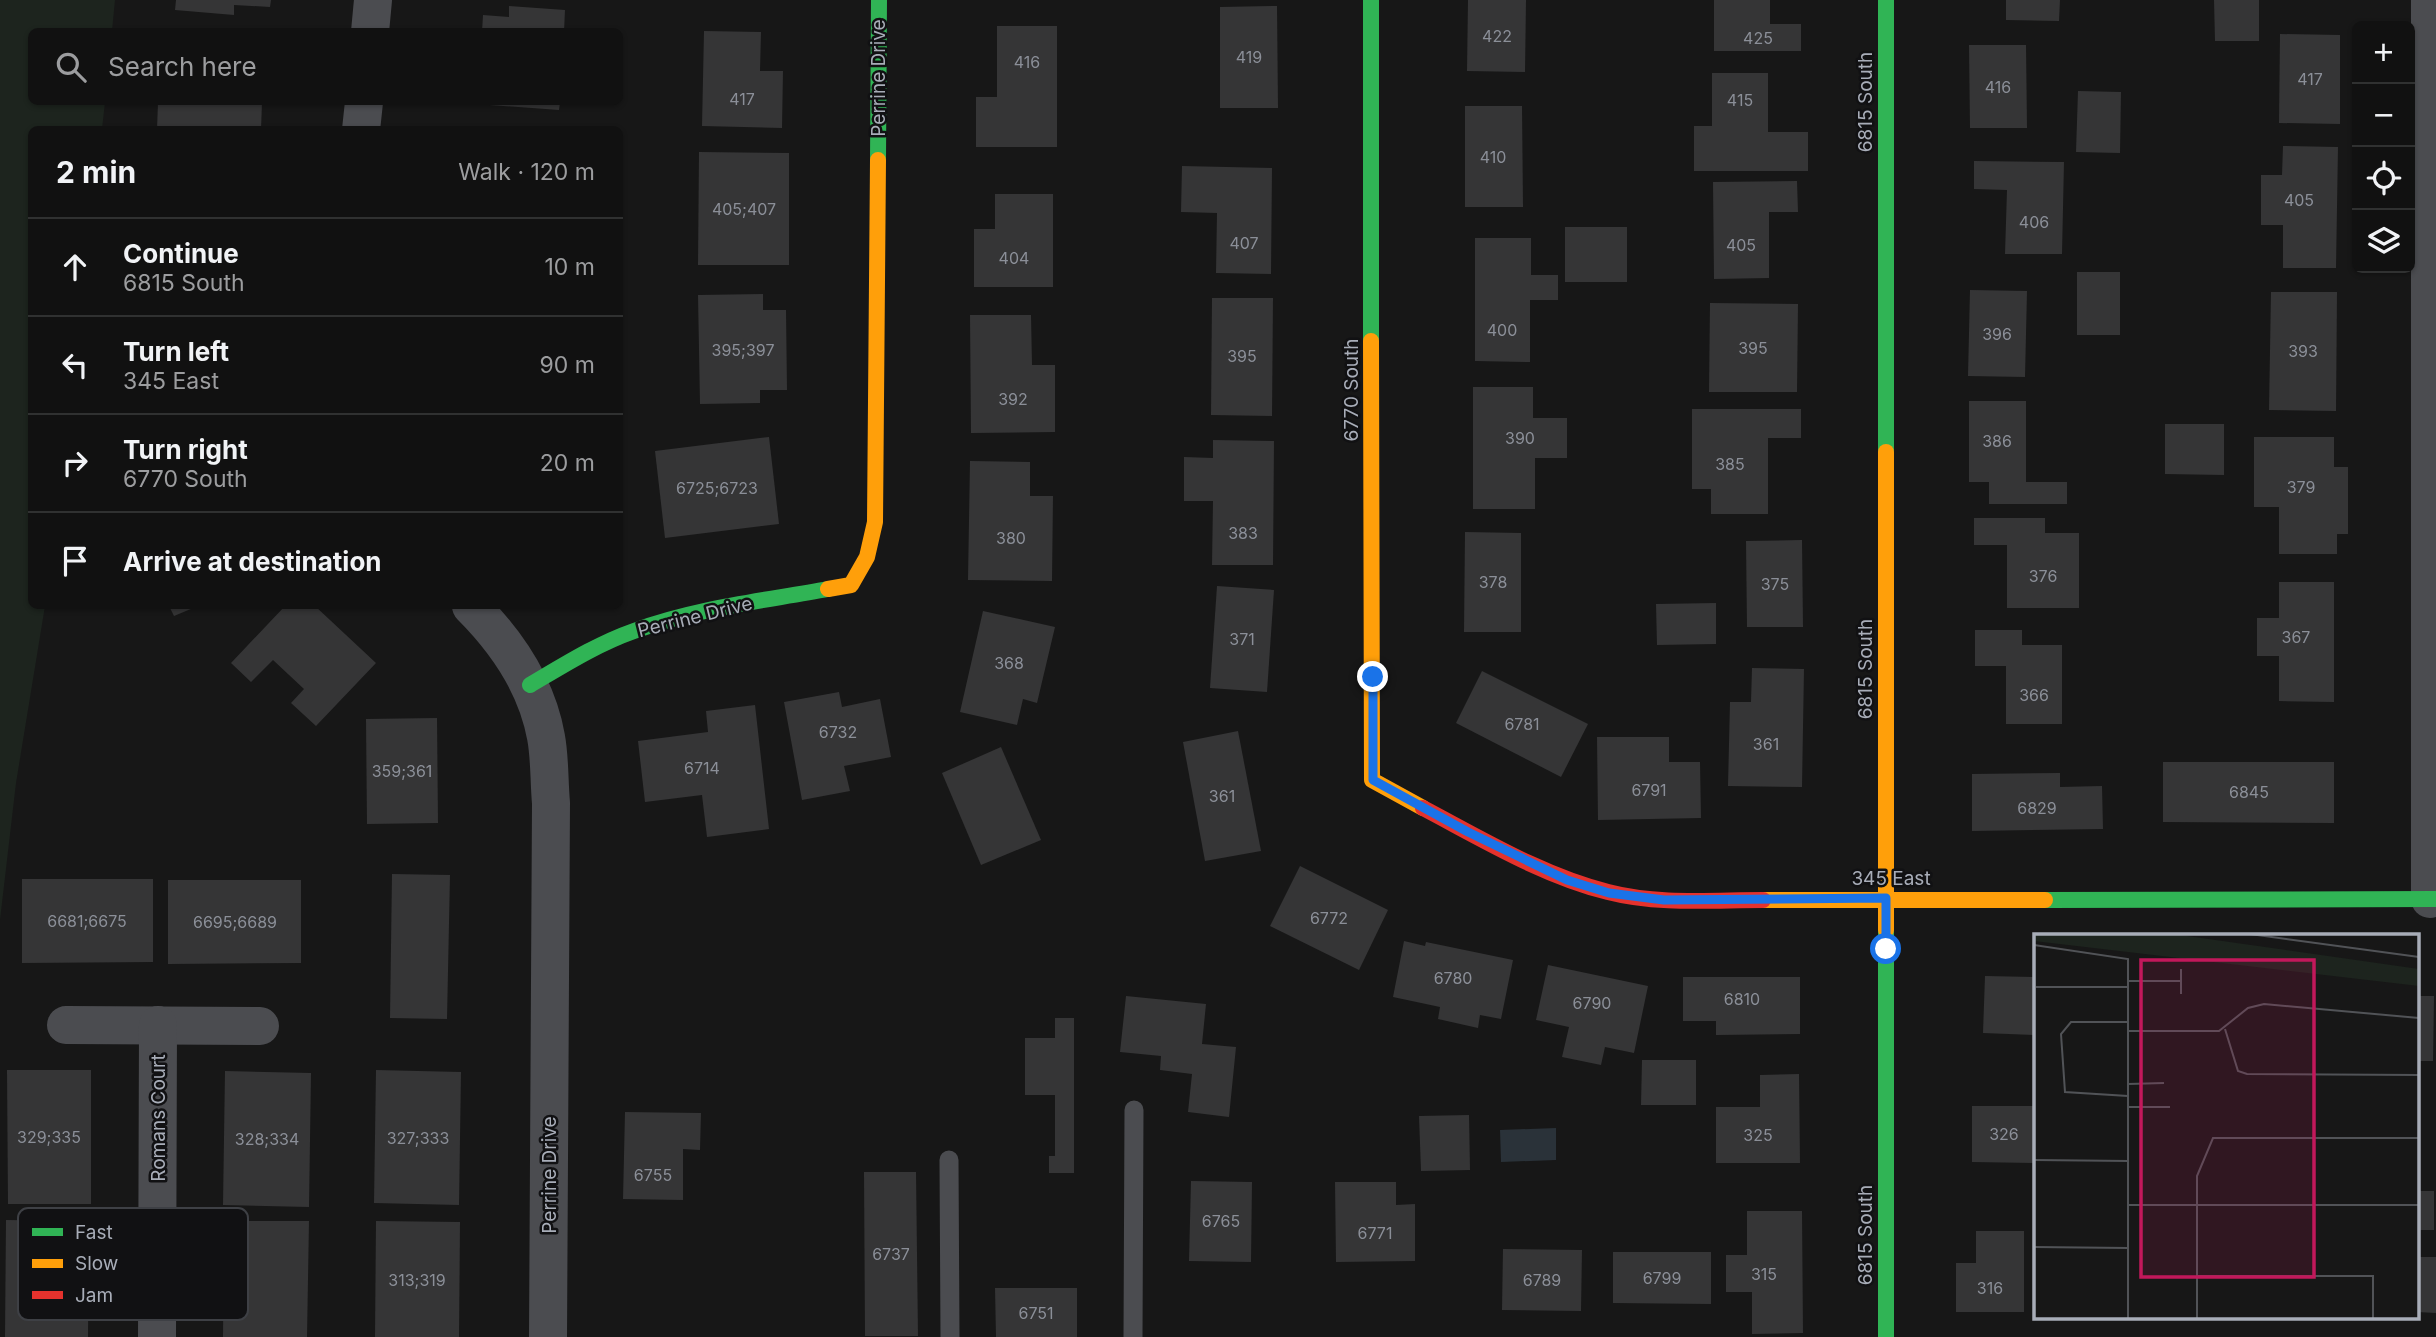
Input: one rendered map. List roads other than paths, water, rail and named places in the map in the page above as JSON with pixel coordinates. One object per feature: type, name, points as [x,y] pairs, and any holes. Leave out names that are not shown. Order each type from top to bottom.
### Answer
[{"type":"street","points":[[370,28],[373,0]]},
{"type":"street","name":"Perrine Drive","points":[[548,1337],[551,803],[546,737],[530,685],[587,652],[648,626],[718,607],[851,585],[867,557],[875,522],[879,0]]},
{"type":"street","name":"6770 South","points":[[1371,0],[1373,780]]},
{"type":"street","name":"6815 South","points":[[1886,0],[1886,1337]]},
{"type":"street","points":[[2430,0],[2433,900]]},
{"type":"street","points":[[361,126],[364,105]]},
{"type":"street","points":[[474,609],[487,622],[530,685]]},
{"type":"street","name":"345 East","points":[[1373,780],[1468,832],[1567,880],[1609,893],[1664,900],[2433,900]]},
{"type":"street","points":[[66,1025],[260,1026]]},
{"type":"street","name":"Romans Court","points":[[158,1208],[159,1025]]},
{"type":"lane","points":[[1133,1337],[1134,1110]]},
{"type":"lane","points":[[948,1160],[950,1337]]}]
